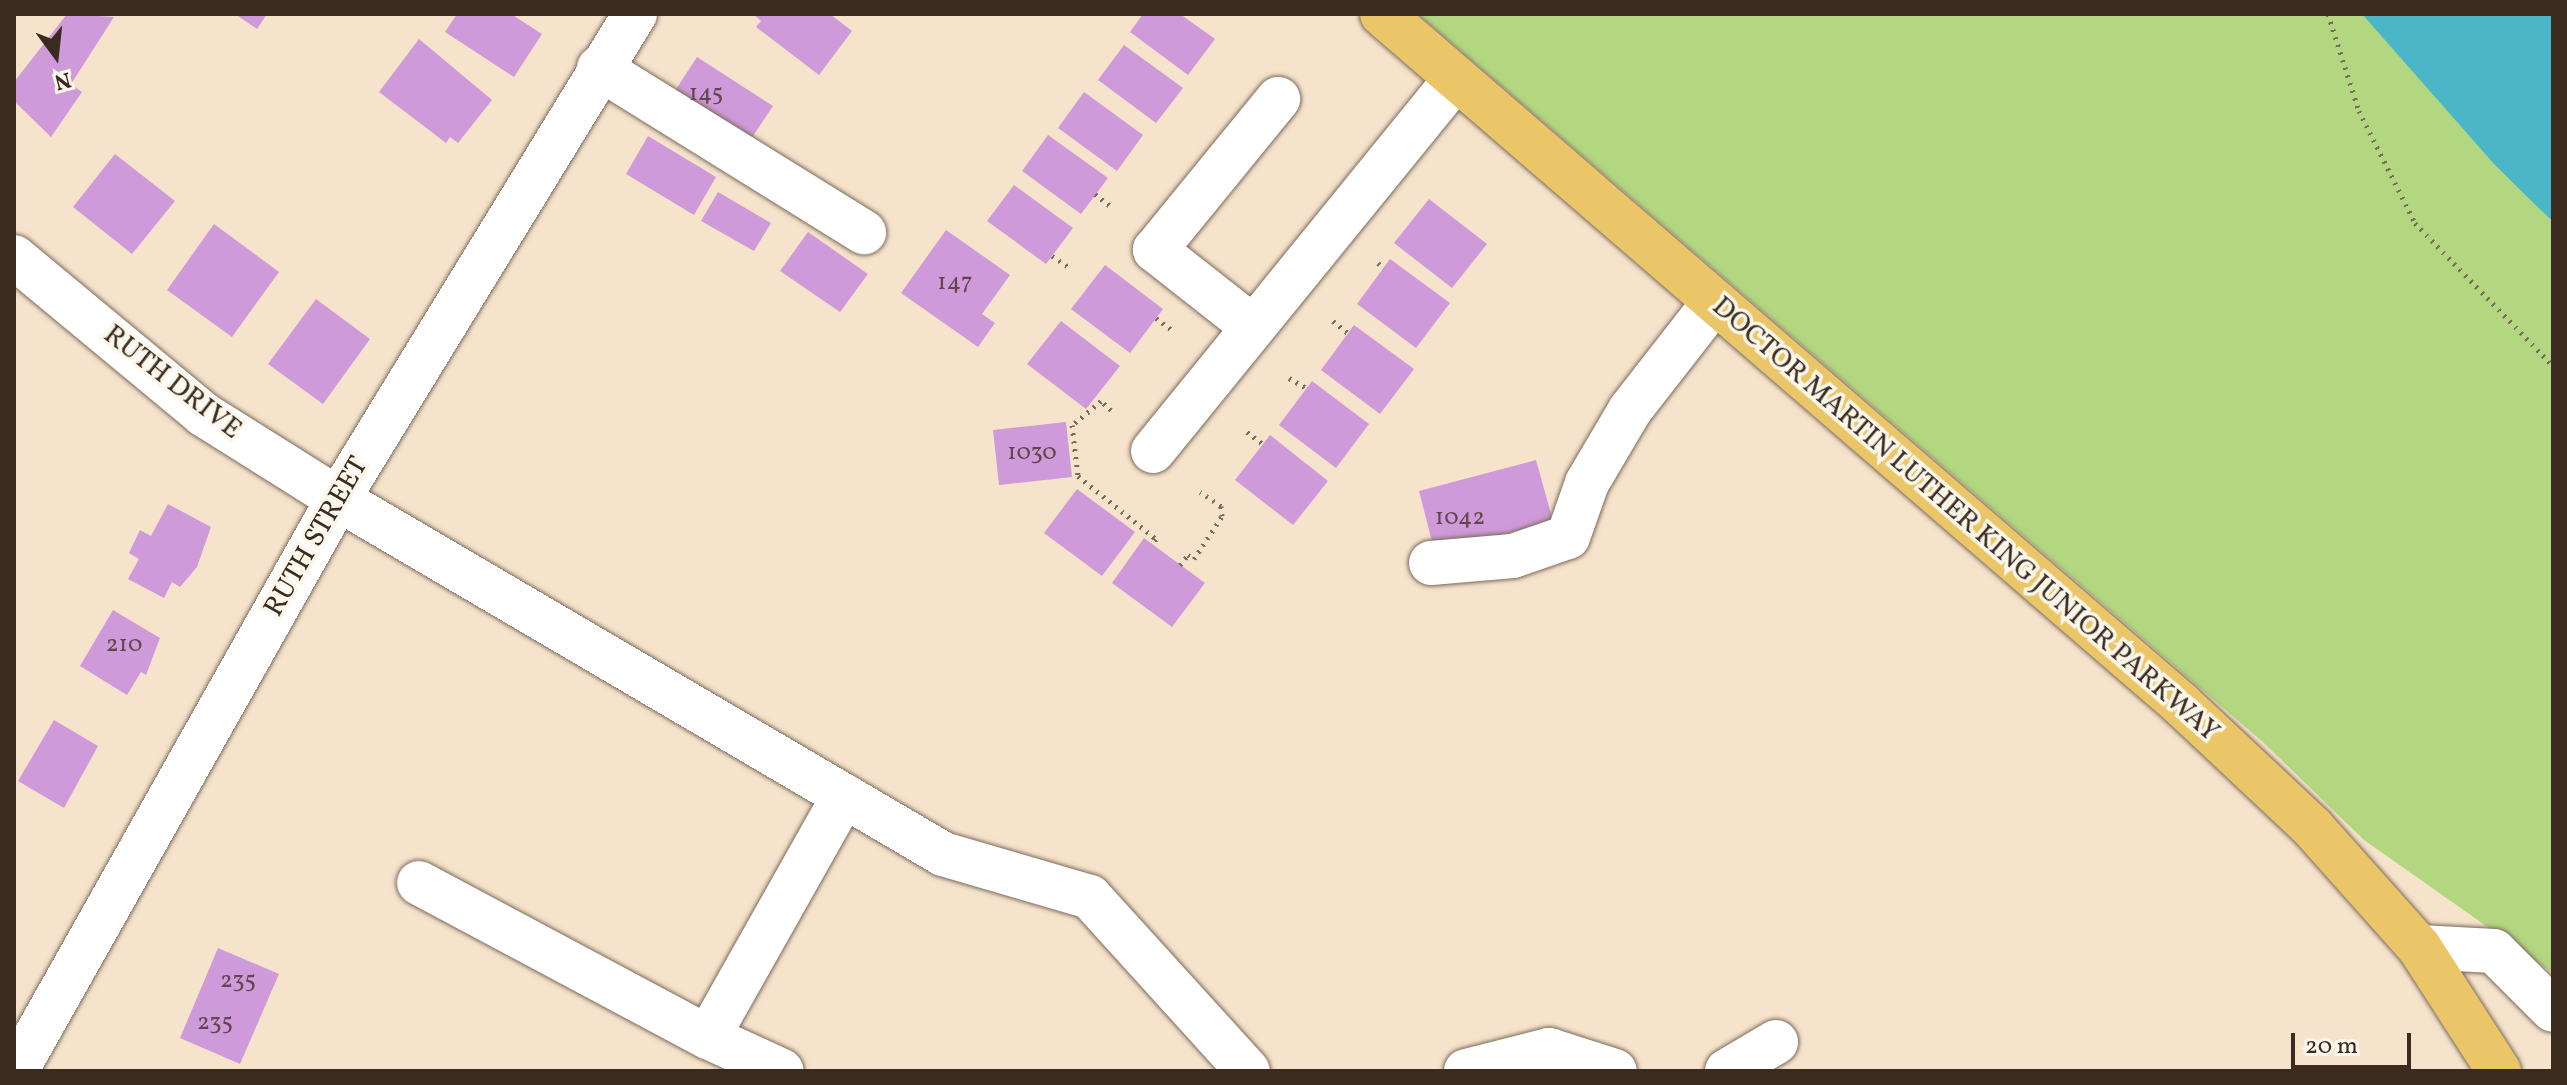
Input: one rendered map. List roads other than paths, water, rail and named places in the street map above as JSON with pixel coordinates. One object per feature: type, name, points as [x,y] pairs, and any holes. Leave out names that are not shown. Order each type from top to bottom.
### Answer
[{"type":"main road","name":"DOCTOR MARTIN LUTHER KING JUNIOR PARKWAY","points":[[1382,14],[2181,704],[2312,827],[2419,947],[2499,1071]]},
{"type":"street","name":"RUTH STREET","points":[[16,1071],[338,499],[599,68],[635,14]]},
{"type":"street","points":[[599,68],[864,232]]},
{"type":"street","points":[[1153,451],[1455,79]]},
{"type":"street","points":[[1253,327],[1155,250],[1278,99]]},
{"type":"street","name":"RUTH DRIVE","points":[[14,257],[203,414],[338,499],[943,854],[1090,897],[1248,1071]]},
{"type":"street","points":[[1431,563],[1513,556],[1568,537],[1587,483],[1630,410],[1714,302]]},
{"type":"street","points":[[708,1037],[844,796]]},
{"type":"street","points":[[419,883],[708,1037],[782,1071]]},
{"type":"street","points":[[2419,947],[2494,951],[2553,1010]]},
{"type":"street","points":[[1727,1071],[1776,1042]]},
{"type":"street","points":[[1466,1071],[1549,1050],[1615,1071]]},
{"type":"water","points":[[2362,14],[2553,14],[2553,222],[2494,164]]}]
